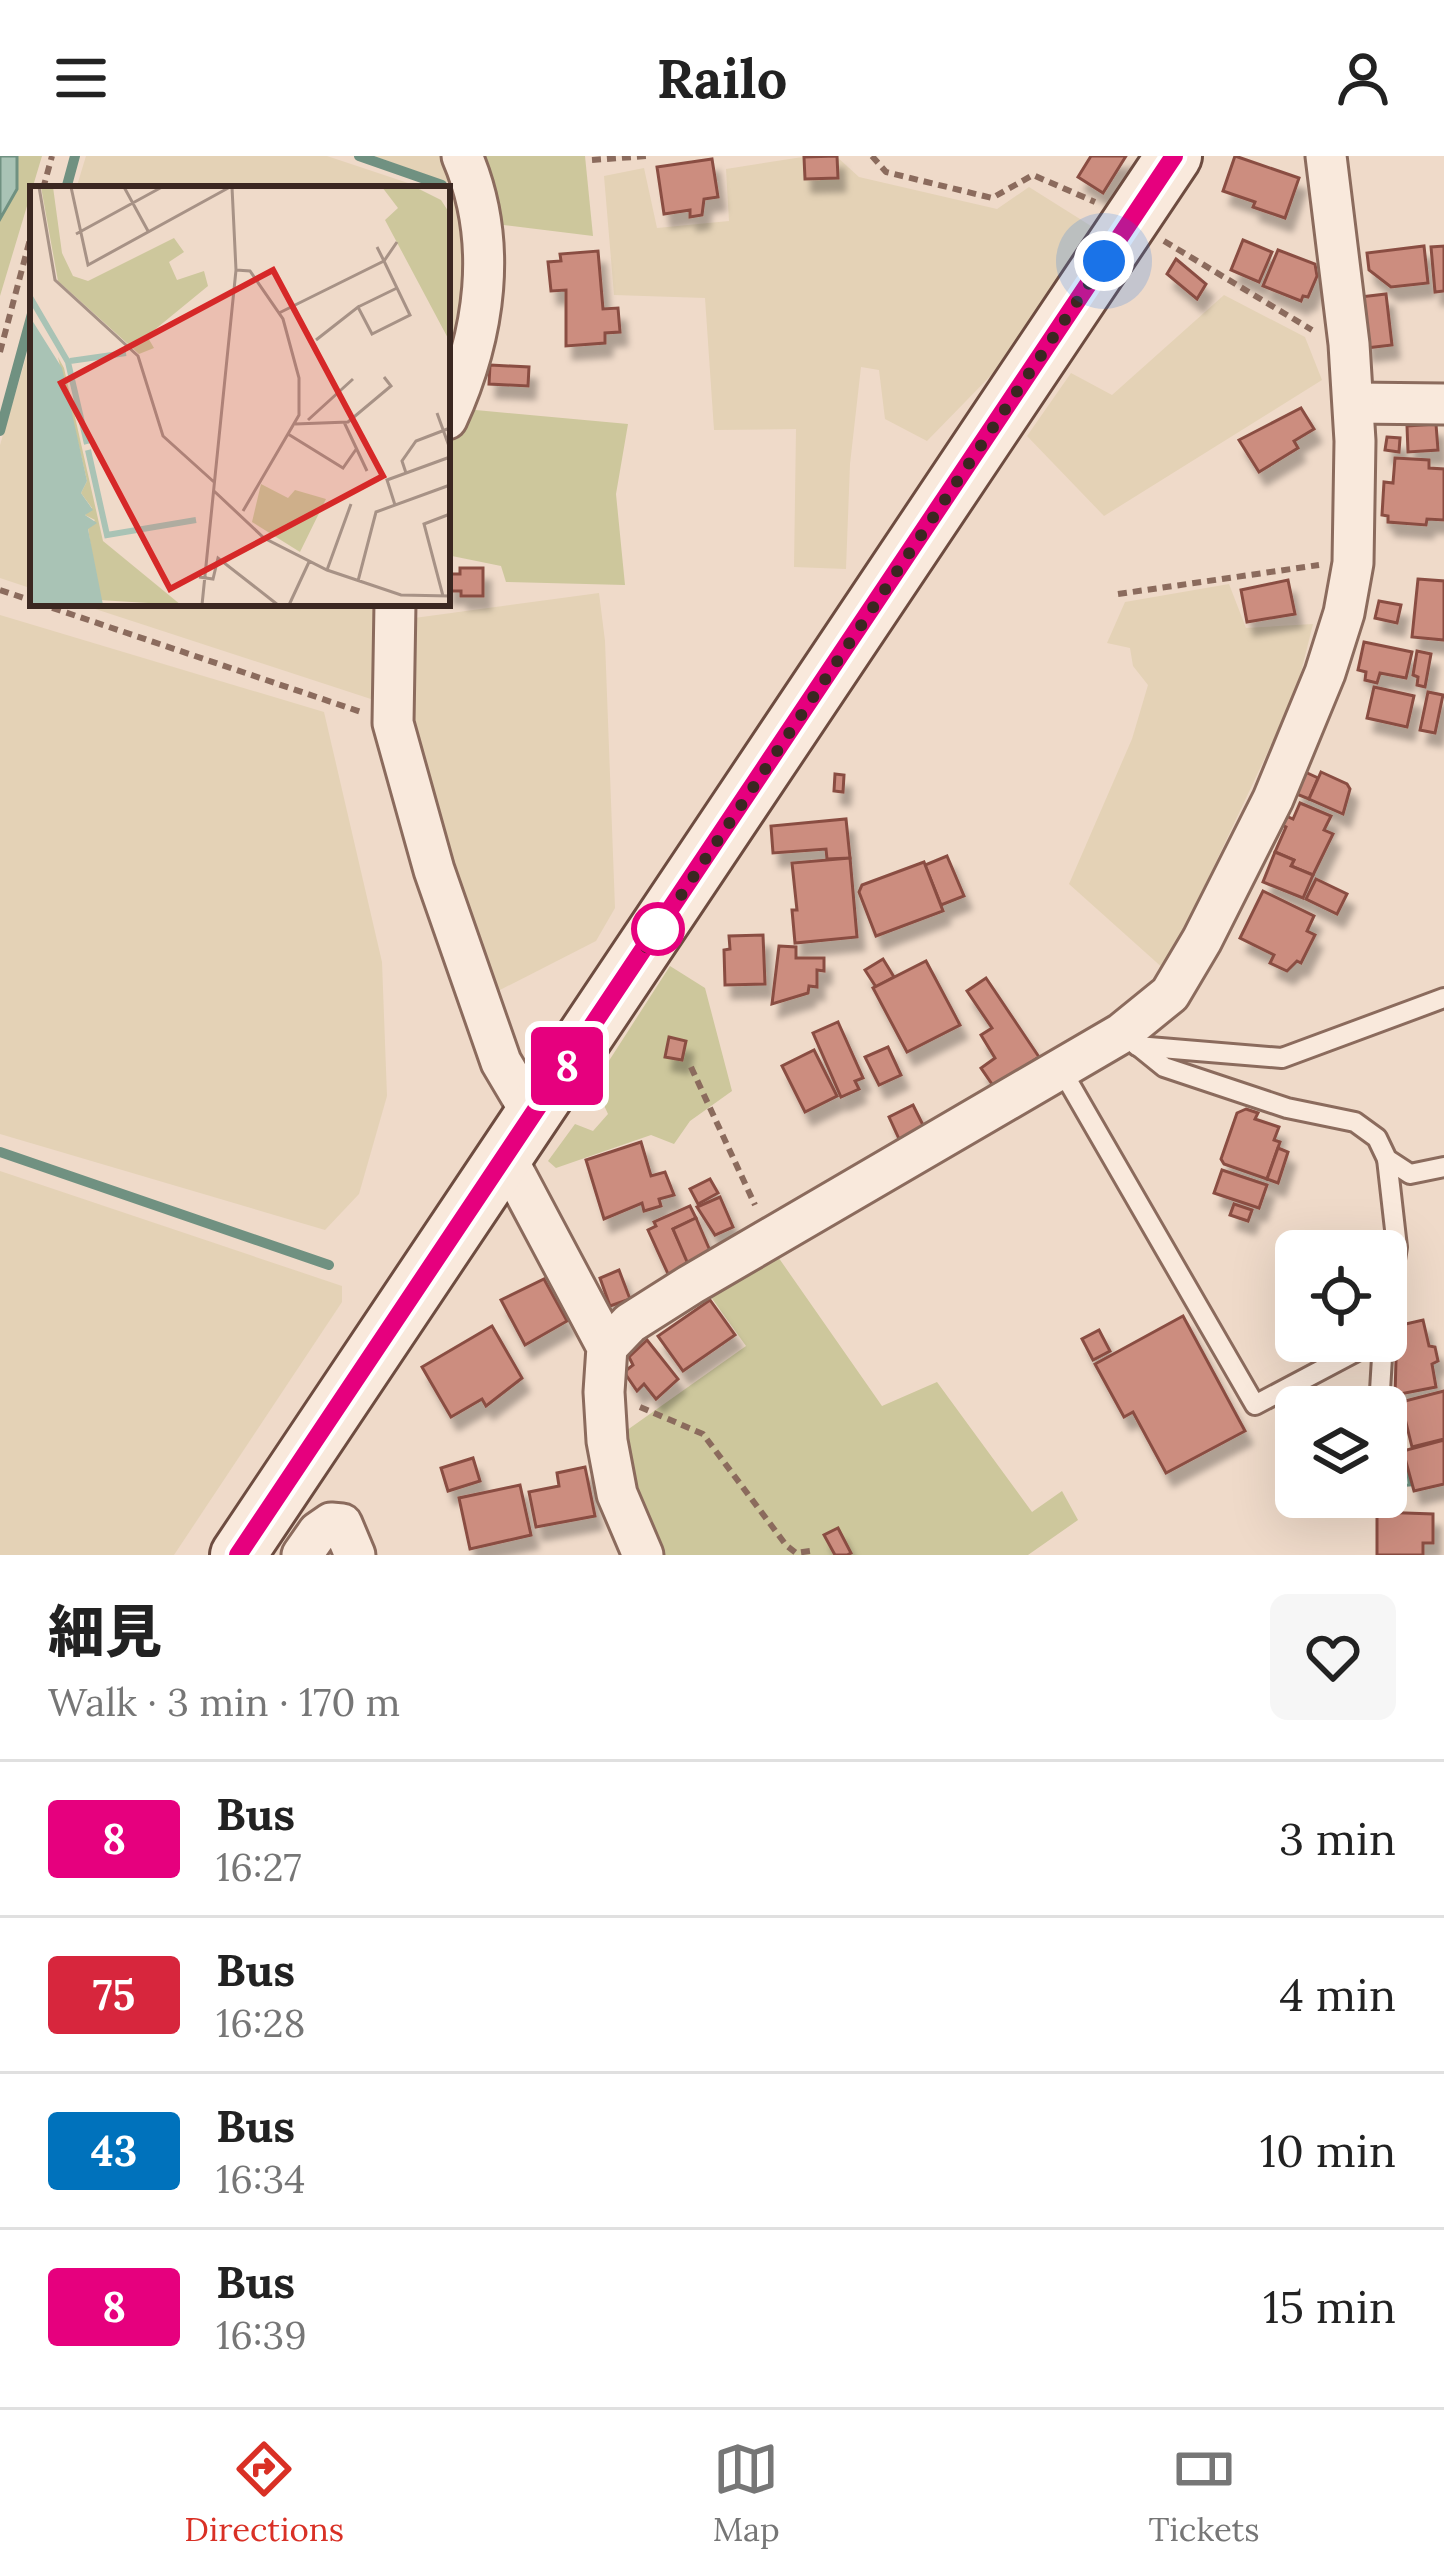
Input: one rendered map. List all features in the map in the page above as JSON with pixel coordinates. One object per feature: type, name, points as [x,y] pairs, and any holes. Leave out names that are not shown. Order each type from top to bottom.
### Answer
[{"type":"main road","points":[[238,1555],[1140,228],[1174,156]]},
{"type":"street","points":[[450,411],[474,349],[483,282],[485,234],[475,186],[462,156]]},
{"type":"street","points":[[608,1347],[630,1323],[770,1237],[1061,1069],[1130,1040],[1170,994],[1274,799],[1325,673],[1353,563],[1354,403],[1326,156]]},
{"type":"street","points":[[1354,403],[1444,404]]},
{"type":"street","points":[[395,606],[393,723],[434,870],[501,1063],[520,1137],[608,1347],[604,1392],[617,1494],[644,1555]]},
{"type":"street","points":[[302,1555],[331,1522],[342,1524],[355,1555]]},
{"type":"lane","points":[[1130,1040],[1282,1058],[1444,998]]},
{"type":"lane","points":[[1130,1040],[1164,1067],[1287,1108],[1355,1122],[1377,1138],[1387,1159],[1394,1230]]},
{"type":"lane","points":[[1061,1069],[1255,1405],[1338,1362]]},
{"type":"lane","points":[[1387,1159],[1410,1174],[1444,1167]]},
{"type":"path","points":[[44,186],[52,156]]},
{"type":"path","points":[[592,160],[647,156]]},
{"type":"path","points":[[872,156],[886,172],[992,198],[1034,175],[1099,204],[1329,340],[1348,344]]},
{"type":"path","points":[[0,352],[30,239]]},
{"type":"path","points":[[1118,594],[1353,563]]},
{"type":"path","points":[[0,590],[30,600]]},
{"type":"path","points":[[48,606],[393,723]]},
{"type":"path","points":[[691,1067],[770,1237]]},
{"type":"path","points":[[604,1392],[703,1434],[786,1546],[796,1553],[810,1551]]},
{"type":"shaded area","points":[[0,156],[17,156],[17,189],[0,219]]},
{"type":"shaded area","points":[[17,156],[42,156],[0,296],[0,219],[17,189]]},
{"type":"shaded area","points":[[86,156],[327,156],[417,186],[77,186]]},
{"type":"shaded area","points":[[374,156],[447,156],[458,186]]},
{"type":"shaded area","points":[[474,156],[585,156],[593,236],[495,224]]},
{"type":"shaded area","points":[[836,156],[859,177],[997,209],[1029,187],[1091,226],[1005,361],[927,441],[885,419],[879,370],[861,367],[850,464],[846,569],[794,567],[796,429],[714,430],[705,298],[614,295],[604,176],[644,168],[657,228],[729,221],[726,169]]},
{"type":"shaded area","points":[[450,197],[462,201],[471,262],[450,348]]},
{"type":"shaded area","points":[[1224,295],[1305,337],[1322,380],[1104,516],[1027,436],[1071,373],[1112,395]]},
{"type":"shaded area","points":[[30,344],[30,588],[0,578],[0,445]]},
{"type":"shaded area","points":[[465,409],[628,424],[616,494],[625,585],[506,582],[501,566],[450,556],[450,445]]},
{"type":"shaded area","points":[[1229,584],[1246,628],[1313,624],[1296,692],[1165,970],[1069,884],[1132,739],[1148,685],[1133,666],[1130,648],[1107,643],[1125,602]]},
{"type":"shaded area","points":[[599,593],[615,908],[596,941],[496,992],[465,914],[409,724],[407,619]]},
{"type":"shaded area","points":[[86,606],[378,606],[374,700]]},
{"type":"shaded area","points":[[0,615],[324,712],[382,962],[387,1096],[359,1194],[325,1230],[0,1134]]},
{"type":"shaded area","points":[[670,966],[705,988],[732,1091],[690,1121],[674,1144],[651,1135],[556,1168],[548,1161],[575,1124],[593,1131],[608,1114],[594,1084]]},
{"type":"shaded area","points":[[0,1171],[342,1286],[342,1302],[174,1555],[0,1555]]},
{"type":"shaded area","points":[[776,1254],[882,1406],[937,1382],[1032,1512],[1062,1491],[1078,1520],[1028,1555],[659,1555],[634,1500],[623,1433],[746,1346],[708,1293]]},
{"type":"building","points":[[837,156],[838,178],[805,179],[804,157]]},
{"type":"building","points":[[1091,156],[1126,156],[1103,193],[1078,177]]},
{"type":"building","points":[[1235,156],[1299,178],[1285,218],[1223,191]]},
{"type":"building","points":[[712,159],[718,197],[704,199],[702,215],[690,217],[690,210],[664,214],[657,167]]},
{"type":"building","points":[[1243,240],[1272,252],[1259,282],[1231,270]]},
{"type":"building","points":[[1424,246],[1428,283],[1391,287],[1369,270],[1367,253]]},
{"type":"building","points":[[1444,246],[1444,291],[1435,292],[1431,247]]},
{"type":"building","points":[[1278,250],[1315,264],[1317,276],[1308,297],[1301,301],[1263,286]]},
{"type":"building","points":[[598,251],[603,309],[618,308],[620,332],[605,333],[605,343],[566,346],[566,290],[551,291],[548,262],[561,261],[560,254]]},
{"type":"building","points":[[1176,259],[1206,284],[1197,299],[1167,274]]},
{"type":"building","points":[[1386,294],[1392,345],[1366,348],[1360,297]]},
{"type":"building","points":[[490,365],[529,367],[528,386],[489,384]]},
{"type":"building","points":[[1301,408],[1314,429],[1294,441],[1298,448],[1259,472],[1239,440]]},
{"type":"building","points":[[1436,424],[1438,450],[1408,452],[1407,426]]},
{"type":"building","points":[[1387,437],[1400,438],[1399,452],[1385,450]]},
{"type":"building","points":[[1395,458],[1429,460],[1429,468],[1444,469],[1444,520],[1427,519],[1426,525],[1388,522],[1388,516],[1382,515],[1384,482],[1393,483]]},
{"type":"building","points":[[460,568],[483,568],[483,596],[450,591],[450,574],[460,574]]},
{"type":"building","points":[[1418,579],[1444,581],[1444,640],[1412,637]]},
{"type":"building","points":[[1288,580],[1295,614],[1247,622],[1241,590]]},
{"type":"building","points":[[1379,601],[1401,605],[1397,623],[1375,618]]},
{"type":"building","points":[[1364,642],[1412,652],[1406,678],[1380,673],[1377,683],[1365,680],[1366,672],[1358,670]]},
{"type":"building","points":[[1417,651],[1431,654],[1425,687],[1417,685],[1418,677],[1413,675]]},
{"type":"building","points":[[1374,687],[1414,696],[1407,727],[1367,718]]},
{"type":"building","points":[[1428,692],[1443,695],[1435,733],[1420,730]]},
{"type":"building","points":[[1303,771],[1318,778],[1309,799],[1294,793]]},
{"type":"building","points":[[1321,772],[1350,789],[1343,814],[1309,799]]},
{"type":"building","points":[[835,774],[844,775],[843,792],[834,791]]},
{"type":"building","points":[[1300,803],[1331,816],[1324,830],[1333,834],[1313,875],[1291,866],[1294,860],[1275,852],[1286,827],[1280,824],[1284,815],[1293,819]]},
{"type":"building","points":[[846,819],[850,858],[827,859],[826,849],[773,853],[771,826]]},
{"type":"building","points":[[1275,852],[1294,860],[1291,866],[1313,875],[1303,898],[1263,882]]},
{"type":"building","points":[[947,856],[964,896],[941,905],[925,865]]},
{"type":"building","points":[[850,858],[857,937],[795,943],[792,863]]},
{"type":"building","points":[[924,862],[943,911],[876,936],[859,892],[862,885]]},
{"type":"building","points":[[1316,879],[1347,894],[1337,914],[1306,899]]},
{"type":"building","points":[[1263,891],[1314,916],[1307,931],[1315,935],[1301,963],[1297,961],[1287,971],[1270,963],[1274,955],[1240,938]]},
{"type":"building","points":[[763,935],[765,984],[725,985],[724,950],[730,949],[729,936]]},
{"type":"building","points":[[779,946],[796,947],[796,958],[824,958],[824,971],[817,970],[817,987],[809,986],[808,993],[772,1004]]},
{"type":"building","points":[[883,959],[894,977],[876,987],[865,970]]},
{"type":"building","points":[[926,961],[960,1025],[907,1052],[873,988]]},
{"type":"building","points":[[986,978],[1039,1057],[994,1087],[981,1068],[995,1058],[981,1035],[992,1028],[967,991]]},
{"type":"building","points":[[838,1022],[863,1078],[855,1081],[859,1089],[841,1097],[813,1033]]},
{"type":"building","points":[[669,1037],[686,1041],[682,1060],[665,1057]]},
{"type":"building","points":[[888,1047],[901,1075],[879,1085],[865,1057]]},
{"type":"building","points":[[814,1050],[837,1096],[805,1112],[782,1066]]},
{"type":"building","points":[[913,1105],[925,1129],[900,1141],[889,1117]]},
{"type":"building","points":[[1246,1109],[1258,1113],[1255,1119],[1279,1127],[1274,1140],[1280,1142],[1267,1179],[1221,1159],[1237,1113]]},
{"type":"building","points":[[641,1142],[651,1176],[665,1172],[674,1195],[659,1199],[661,1206],[644,1211],[642,1203],[604,1219],[586,1160]]},
{"type":"building","points":[[1278,1148],[1288,1152],[1278,1183],[1267,1179]]},
{"type":"building","points":[[1222,1170],[1267,1185],[1259,1208],[1214,1193]]},
{"type":"building","points":[[710,1179],[718,1193],[698,1204],[690,1189]]},
{"type":"building","points":[[720,1197],[733,1227],[715,1235],[697,1207]]},
{"type":"building","points":[[1234,1204],[1252,1210],[1248,1221],[1230,1215]]},
{"type":"building","points":[[690,1206],[696,1218],[673,1229],[690,1266],[669,1276],[648,1230],[656,1226],[654,1222]]},
{"type":"building","points":[[696,1218],[711,1253],[688,1264],[673,1229]]},
{"type":"building","points":[[619,1270],[630,1299],[610,1306],[600,1278]]},
{"type":"building","points":[[544,1279],[567,1321],[525,1345],[501,1300]]},
{"type":"building","points":[[710,1300],[735,1335],[683,1371],[658,1336]]},
{"type":"building","points":[[1183,1316],[1245,1431],[1166,1473],[1133,1412],[1124,1417],[1095,1364]]},
{"type":"building","points":[[1423,1320],[1438,1361],[1432,1364],[1436,1387],[1407,1393],[1407,1386],[1395,1386],[1396,1362],[1407,1362],[1407,1324]]},
{"type":"building","points":[[492,1326],[522,1378],[486,1406],[482,1399],[451,1417],[422,1367]]},
{"type":"building","points":[[1099,1330],[1110,1351],[1093,1360],[1082,1339]]},
{"type":"building","points":[[647,1340],[678,1379],[656,1399],[644,1384],[637,1391],[624,1372],[633,1365],[629,1357]]},
{"type":"building","points":[[1444,1391],[1444,1439],[1412,1447],[1407,1400]]},
{"type":"building","points":[[1444,1440],[1444,1484],[1414,1491],[1407,1450]]},
{"type":"building","points":[[473,1458],[480,1481],[448,1491],[441,1468]]},
{"type":"building","points":[[585,1467],[595,1516],[536,1527],[529,1492],[559,1486],[557,1473]]},
{"type":"building","points":[[520,1485],[531,1535],[470,1549],[459,1498]]},
{"type":"building","points":[[1433,1514],[1433,1543],[1423,1543],[1423,1555],[1377,1555],[1377,1518]]},
{"type":"building","points":[[838,1528],[851,1553],[847,1555],[835,1555],[824,1535]]},
{"type":"waterway","points":[[67,186],[75,156]]},
{"type":"waterway","points":[[359,156],[442,185]]},
{"type":"waterway","points":[[0,431],[30,321]]},
{"type":"waterway","points":[[0,1152],[329,1265]]},
{"type":"bus line","name":"8","points":[[238,1555],[1174,156]]},
{"type":"route","points":[[658,929],[646,948],[1104,261]]}]
